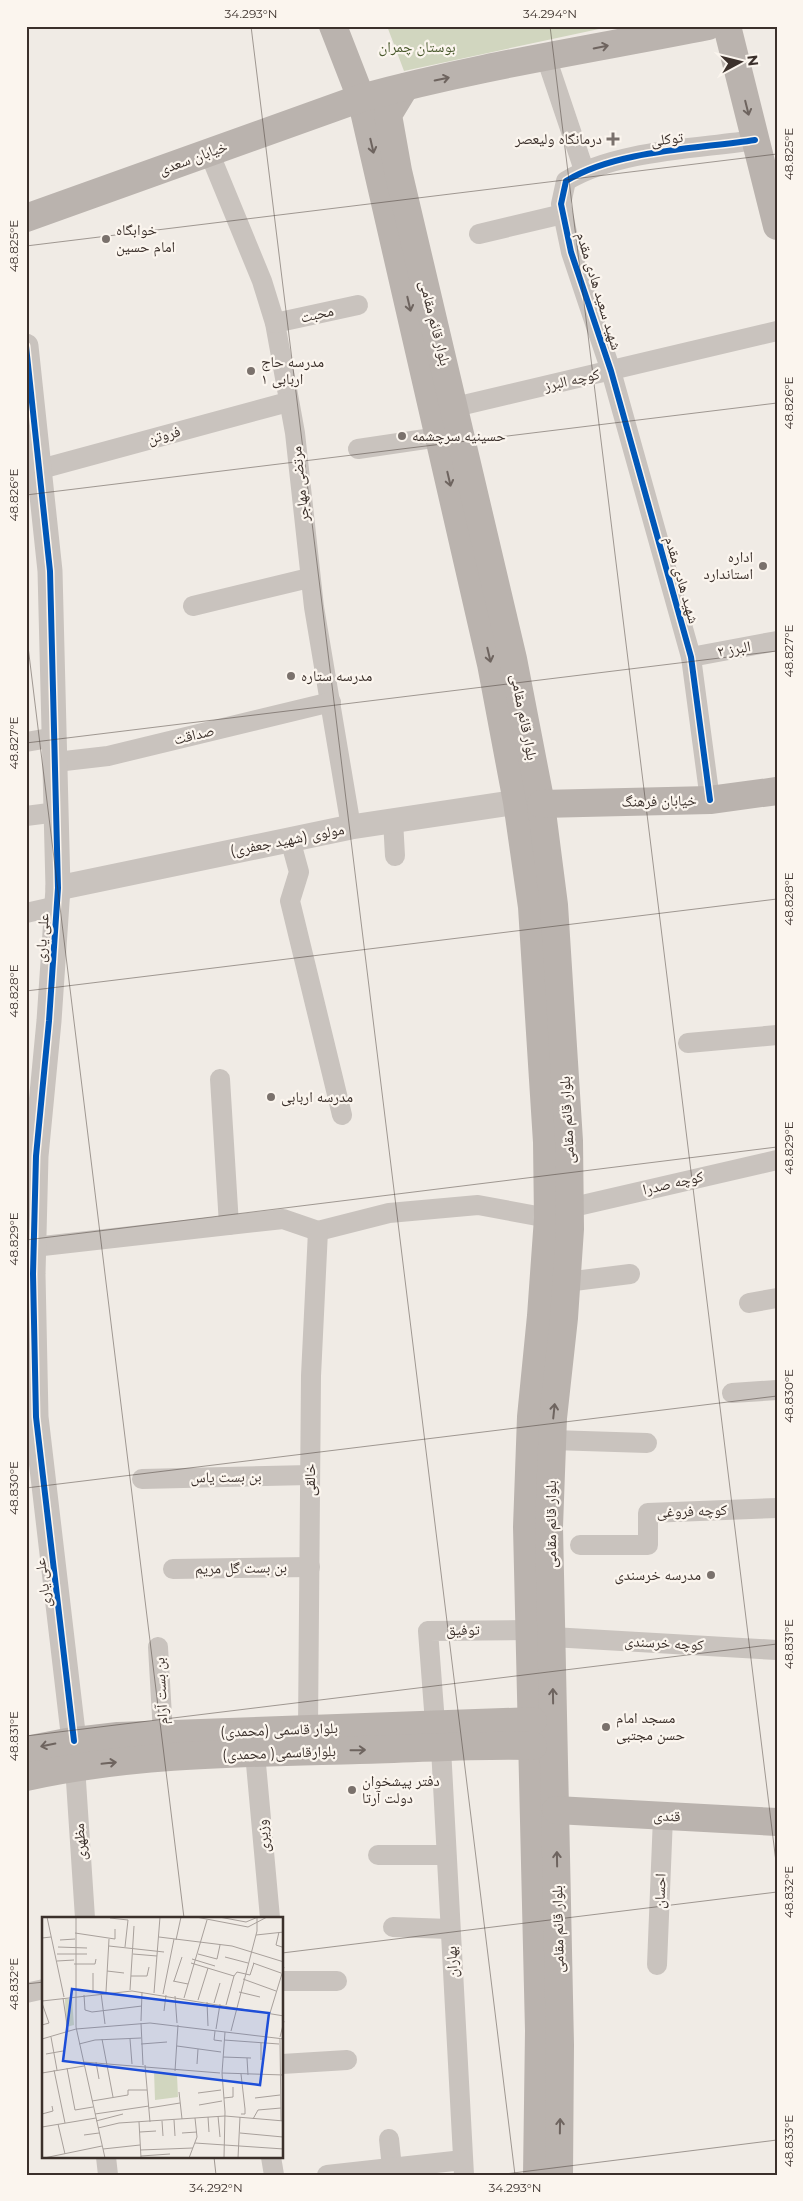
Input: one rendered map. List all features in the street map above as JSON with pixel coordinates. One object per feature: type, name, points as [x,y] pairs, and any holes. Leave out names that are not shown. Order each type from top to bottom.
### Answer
[{"type":"main road","name":"خیابان سعدی","points":[[26,218],[360,98],[405,86],[708,26]]},
{"type":"main road","points":[[727,26],[777,226]]},
{"type":"main road","points":[[322,112],[338,83],[337,36]]},
{"type":"main road","name":"بلوار قائم مقامی","points":[[337,36],[360,98],[439,437],[494,626]]},
{"type":"main road","name":"بلوار قائم مقامی","points":[[405,86],[388,115],[398,170],[455,407],[494,626],[529,803],[532,907],[547,1142],[559,1213],[566,1282],[552,1317],[530,1426],[527,1527],[541,1633],[556,1810],[549,2030],[537,2175]]},
{"type":"main road","name":"خیابان فرهنگ","points":[[529,803],[710,800],[777,791]]},
{"type":"main road","name":"بلوار قائم مقامی","points":[[559,1213],[552,1317],[550,1527],[533,1733],[559,2175]]},
{"type":"main road","name":"بلوار قاسمی (محمدی)","points":[[26,1750],[75,1754],[163,1734],[308,1728],[438,1736],[533,1733]]},
{"type":"main road","name":"بلوارقاسمی( محمدی)","points":[[26,1776],[75,1754],[139,1760],[255,1753],[438,1736]]},
{"type":"main road","name":"قندی","points":[[556,1810],[777,1822]]},
{"type":"street","points":[[546,57],[584,170]]},
{"type":"street","name":"توکلی","points":[[584,170],[653,153],[755,140]]},
{"type":"street","name":"مرتضی مهاجر","points":[[209,152],[262,281],[275,323],[295,433],[309,578],[351,827]]},
{"type":"street","name":"شهید سعید هادی مقدم","points":[[584,170],[566,181],[561,204],[570,252],[611,371]]},
{"type":"street","points":[[479,234],[563,214]]},
{"type":"street","name":"محبت","points":[[275,323],[358,305]]},
{"type":"street","name":"کوچه البرز","points":[[455,407],[777,332]]},
{"type":"street","name":"علی یاری","points":[[27,358],[33,471],[50,571],[56,737],[58,897],[49,1022],[36,1156],[34,1247],[36,1417],[75,1754]]},
{"type":"street","name":"شهید هادی مقدم","points":[[611,371],[691,657],[710,800]]},
{"type":"street","name":"فروتن","points":[[33,471],[288,402]]},
{"type":"street","points":[[358,449],[439,437]]},
{"type":"street","points":[[194,606],[309,578]]},
{"type":"street","name":"البرز ۲","points":[[691,657],[777,641]]},
{"type":"street","name":"صداقت","points":[[56,762],[108,756],[331,702]]},
{"type":"street","points":[[26,742],[56,737]]},
{"type":"street","name":"مولوی (شهید جعفری)","points":[[58,897],[290,839],[393,820],[529,803]]},
{"type":"street","points":[[26,816],[57,812]]},
{"type":"street","points":[[393,820],[395,856]]},
{"type":"street","points":[[290,839],[299,872],[290,900],[342,1115]]},
{"type":"street","points":[[26,913],[58,897]]},
{"type":"street","points":[[688,1043],[777,1035]]},
{"type":"street","points":[[220,1079],[229,1225]]},
{"type":"street","name":"کوچه صدرا","points":[[559,1213],[777,1160]]},
{"type":"street","points":[[34,1247],[283,1220],[318,1231],[389,1213],[478,1205],[559,1213]]},
{"type":"street","name":"خالقی","points":[[308,1728],[311,1376],[318,1231]]},
{"type":"street","points":[[566,1282],[630,1274]]},
{"type":"street","points":[[749,1303],[777,1298]]},
{"type":"street","points":[[732,1393],[777,1390]]},
{"type":"street","points":[[552,1440],[647,1443]]},
{"type":"street","name":"بن بست یاس","points":[[142,1479],[310,1475]]},
{"type":"street","name":"کوچه فروغی","points":[[580,1545],[648,1545],[648,1513],[777,1508]]},
{"type":"street","name":"بن بست گل مریم","points":[[173,1569],[310,1567]]},
{"type":"street","name":"توفیق","points":[[438,1736],[428,1631],[541,1633]]},
{"type":"street","name":"کوچه خرسندی","points":[[541,1633],[777,1650]]},
{"type":"street","name":"بن بست آرام","points":[[158,1647],[163,1734]]},
{"type":"street","name":"بهاران","points":[[438,1736],[463,2167]]},
{"type":"street","name":"وزیری","points":[[255,1753],[270,1917]]},
{"type":"street","name":"مظهری","points":[[75,1754],[85,1917]]},
{"type":"street","name":"احسان","points":[[657,1965],[663,1816]]},
{"type":"street","points":[[378,1855],[446,1855]]},
{"type":"street","points":[[393,1927],[450,1929]]},
{"type":"street","points":[[284,1981],[336,1980]]},
{"type":"street","points":[[26,1993],[42,1989]]},
{"type":"street","points":[[284,2064],[348,2060]]},
{"type":"street","points":[[389,2139],[392,2168]]},
{"type":"street","points":[[106,2158],[108,2175]]},
{"type":"street","points":[[270,2158],[274,2175]]},
{"type":"street","points":[[327,2175],[392,2168],[463,2167]]},
{"type":"green space","name":"بوستان چمران","points":[[387,26],[613,26],[404,71]]},
{"type":"cycle path","points":[[710,800],[691,657],[611,371],[571,252],[561,204],[566,181],[586,171],[609,163],[658,152],[755,140]]},
{"type":"cycle path","points":[[26,346],[50,571],[58,888],[49,1021],[36,1156],[33,1274],[36,1417],[74,1741]]},
{"type":"place","name":"درمانگاه ولیعصر","points":[[613,139]]},
{"type":"place","name":"خوابگاه امام حسین","points":[[106,239]]},
{"type":"place","name":"مدرسه حاج اربابی ۱","points":[[251,371]]},
{"type":"place","name":"حسینیه سرچشمه","points":[[402,436]]},
{"type":"place","name":"اداره استاندارد","points":[[763,566]]},
{"type":"place","name":"مدرسه ستاره","points":[[291,676]]},
{"type":"place","name":"مدرسه اربابی","points":[[271,1097]]},
{"type":"place","name":"مدرسه خرسندی","points":[[711,1575]]},
{"type":"place","name":"مسجد امام حسن مجتبی","points":[[606,1727]]},
{"type":"place","name":"دفتر پیشخوان دولت آرتا","points":[[352,1790]]}]
